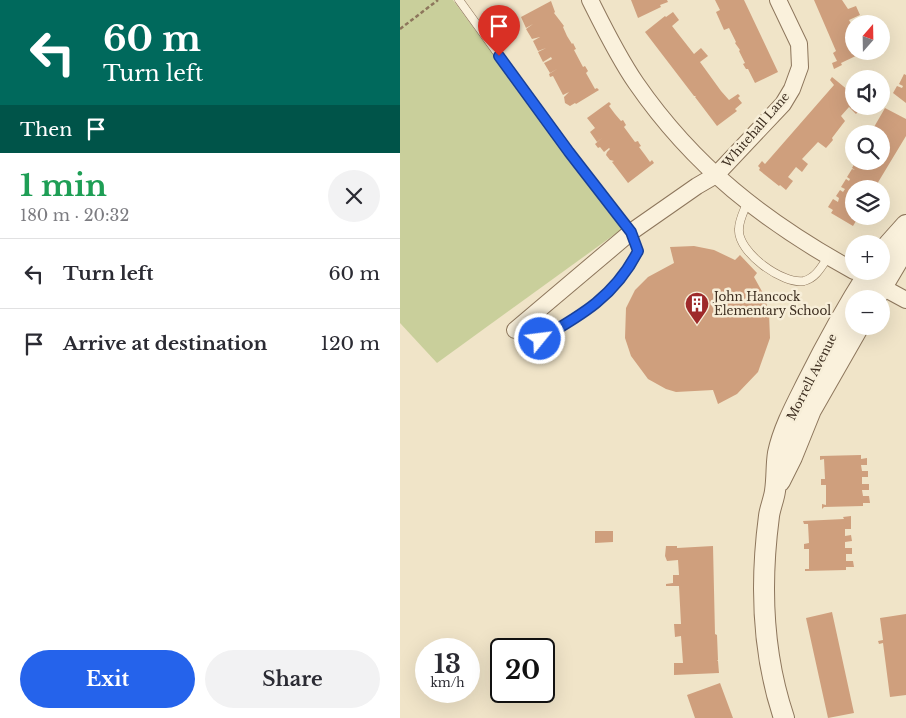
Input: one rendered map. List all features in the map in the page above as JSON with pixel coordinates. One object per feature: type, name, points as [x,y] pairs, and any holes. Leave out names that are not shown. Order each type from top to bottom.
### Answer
[{"type":"street","points":[[590,0],[607,36],[636,83],[674,134],[747,203],[780,227],[845,267]]},
{"type":"street","name":"Whitehall Lane","points":[[517,327],[631,232],[716,175],[783,104],[792,89],[800,67],[799,44],[778,0]]},
{"type":"street","points":[[890,242],[906,225]]},
{"type":"street","name":"Morrell Avenue","points":[[890,262],[900,255],[906,238]]},
{"type":"street","name":"Morrell Avenue","points":[[784,718],[773,678],[764,594],[764,564],[775,490],[778,452],[788,424],[816,366],[866,280]]},
{"type":"street","points":[[869,280],[906,300]]},
{"type":"street","name":"Morrell Avenue","points":[[775,490],[792,457],[811,410],[854,335]]},
{"type":"lane","points":[[459,0],[569,152],[631,232],[638,251],[629,268],[601,299],[578,318],[540,339],[530,336],[517,327]]},
{"type":"lane","points":[[747,203],[739,234],[750,254],[765,266],[782,277],[793,281],[802,281],[811,278],[828,257]]},
{"type":"path","points":[[400,29],[438,0]]},
{"type":"green space","points":[[400,0],[453,0],[622,229],[437,363],[400,323]]},
{"type":"building","points":[[631,0],[667,0],[668,2],[638,18]]},
{"type":"building","points":[[715,0],[744,0],[778,72],[755,83],[748,69],[743,64],[745,63],[740,50],[729,28],[724,30],[716,12],[720,10]]},
{"type":"building","points":[[814,0],[842,0],[848,9],[856,6],[860,15],[845,15],[845,60],[847,60],[834,69],[832,63],[837,61],[833,53],[836,51]]},
{"type":"building","points":[[551,1],[554,13],[564,26],[583,67],[585,66],[588,71],[586,73],[595,89],[599,90],[570,106],[565,103],[564,97],[569,92],[563,95],[553,76],[550,77],[549,74],[557,69],[550,73],[544,63],[552,59],[551,57],[543,62],[538,52],[546,48],[538,51],[533,41],[540,37],[532,39],[526,29],[533,24],[526,28],[521,17]]},
{"type":"building","points":[[673,12],[679,20],[672,26],[694,54],[701,48],[708,56],[700,62],[721,91],[729,100],[738,94],[740,96],[738,98],[742,103],[735,109],[737,111],[717,126],[696,96],[694,96],[645,32]]},
{"type":"building","points":[[904,74],[906,75],[906,103],[893,93],[897,86],[902,88],[903,86],[899,84]]},
{"type":"building","points":[[832,77],[845,88],[845,112],[841,116],[845,121],[826,148],[818,142],[802,159],[808,164],[802,172],[796,167],[788,177],[793,181],[786,190],[759,170],[758,166],[762,161],[765,164],[834,85],[830,80]]},
{"type":"building","points":[[609,102],[611,104],[609,106],[621,121],[623,120],[626,125],[624,127],[635,142],[638,141],[641,146],[639,147],[650,162],[652,160],[654,163],[628,183],[612,162],[614,161],[610,160],[606,155],[610,149],[604,152],[595,144],[602,138],[597,142],[590,132],[595,128],[587,118]]},
{"type":"building","points":[[890,111],[906,119],[906,136],[890,162],[890,125],[875,125],[881,115],[890,115]]},
{"type":"building","points":[[851,170],[885,170],[879,180],[850,180],[847,177]]},
{"type":"building","points":[[845,181],[845,189],[841,187]]},
{"type":"building","points":[[845,189],[845,221],[831,213],[833,210],[828,207],[833,199],[838,202],[839,198],[836,196],[840,190],[843,192]]},
{"type":"building","name":"John Hancock Elementary School","points":[[694,246],[714,250],[735,260],[740,255],[757,273],[754,277],[764,295],[769,313],[770,338],[758,372],[737,394],[718,404],[713,390],[676,392],[648,379],[631,356],[625,338],[626,308],[635,290],[648,277],[674,263],[670,247]]},
{"type":"building","points":[[861,455],[861,459],[867,458],[867,465],[861,465],[862,471],[868,471],[868,477],[862,477],[862,484],[869,484],[869,490],[862,490],[863,496],[869,496],[870,503],[863,503],[863,506],[824,507],[822,509],[822,504],[826,505],[826,485],[821,485],[821,479],[825,479],[824,459],[820,460],[820,456]]},
{"type":"building","points":[[851,516],[851,529],[845,529],[845,536],[851,535],[852,541],[845,542],[845,548],[852,548],[852,554],[846,554],[846,561],[853,561],[854,567],[846,567],[846,570],[805,571],[805,569],[809,569],[809,549],[804,549],[804,544],[809,543],[808,524],[804,524],[803,521],[844,519],[843,517]]},
{"type":"building","points":[[595,531],[613,531],[613,542],[595,543]]},
{"type":"building","points":[[666,546],[677,546],[677,548],[713,546],[715,634],[717,635],[719,673],[674,675],[674,663],[683,663],[681,636],[675,637],[674,624],[681,624],[679,586],[666,586],[666,584],[673,583],[673,575],[679,575],[678,560],[667,561],[665,556]]},
{"type":"building","points":[[832,612],[854,713],[828,718],[806,618]]},
{"type":"building","points":[[906,614],[906,695],[890,697],[883,643],[879,644],[878,641],[883,640],[880,618]]},
{"type":"building","points":[[720,683],[733,718],[695,718],[687,695]]},
{"type":"place","name":"John Hancock Elementary School","points":[[697,325]]},
{"type":"route","points":[[499,56],[569,152],[631,232],[638,251],[629,268],[601,299],[578,318],[540,339]]}]
